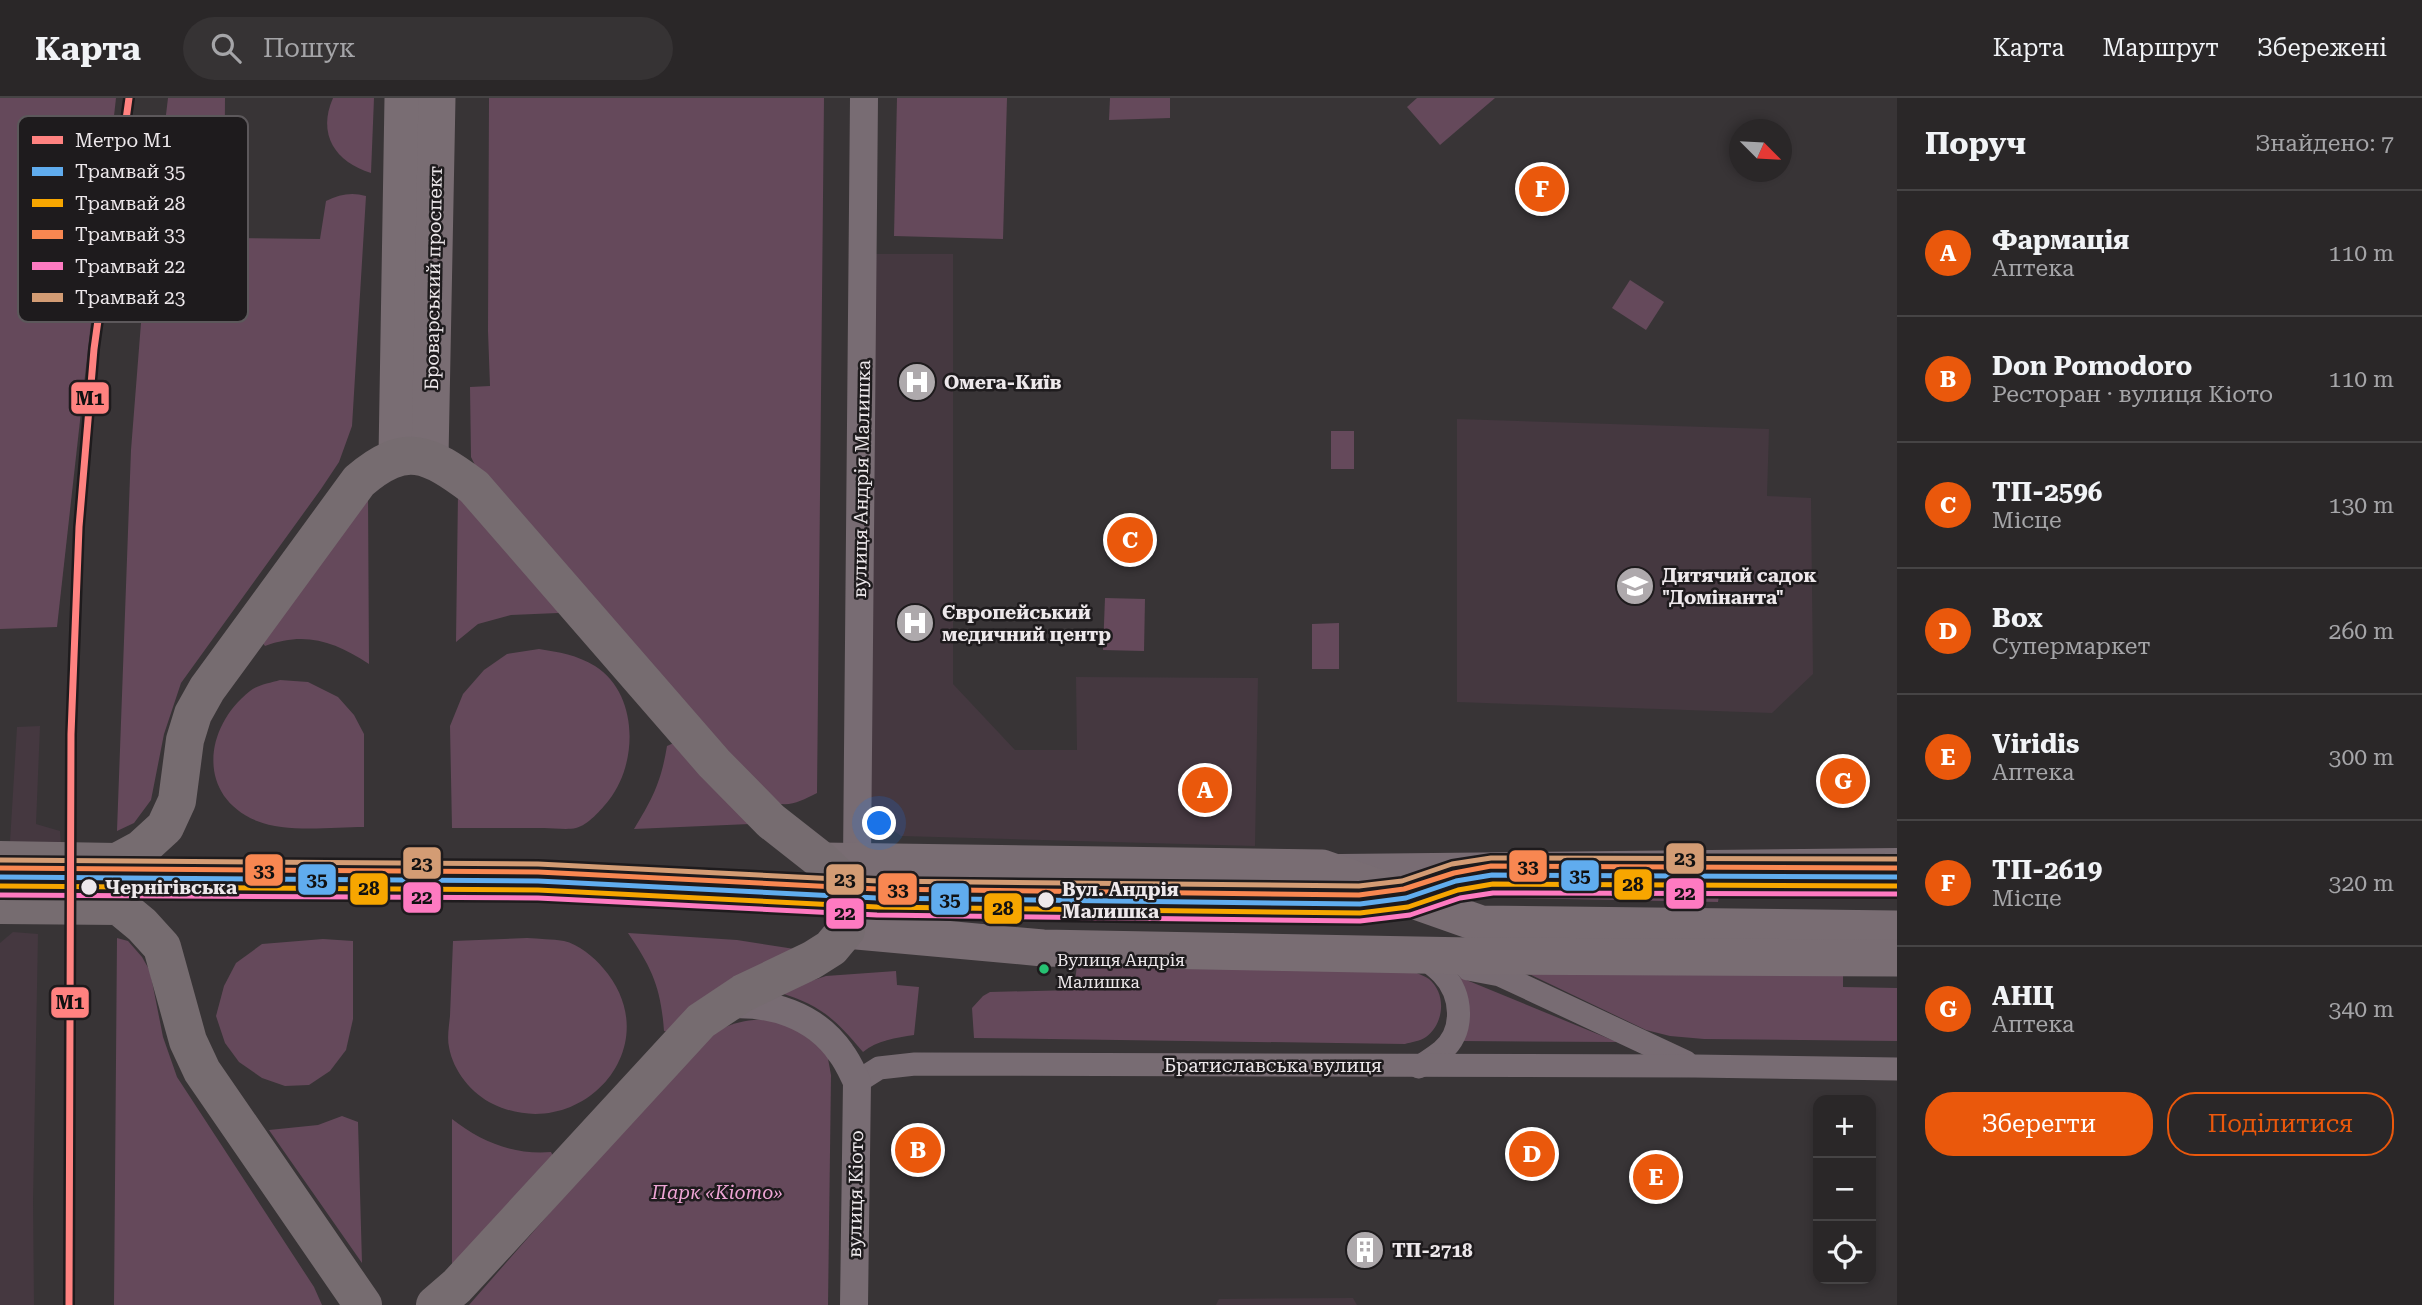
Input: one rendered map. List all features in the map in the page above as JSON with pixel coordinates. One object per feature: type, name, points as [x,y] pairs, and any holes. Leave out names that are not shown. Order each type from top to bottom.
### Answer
[{"type":"highway","points":[[1,860],[129,855],[165,827],[177,801],[185,740],[193,714],[207,688],[359,481],[375,468],[414,457],[474,487],[714,763],[771,821],[840,861],[848,897],[846,930],[831,948],[723,1006],[701,1021],[457,1286],[435,1305]]},
{"type":"highway","points":[[129,855],[140,906],[130,916]]},
{"type":"highway","points":[[3,905],[130,916],[162,947],[188,1041],[202,1071],[363,1305]]},
{"type":"main road","name":"Броварський проспект","points":[[403,98],[414,457]]},
{"type":"main road","name":"Броварський проспект","points":[[414,457],[437,98]]},
{"type":"main road","points":[[840,861],[1322,868],[1481,924],[1897,929]]},
{"type":"main road","points":[[1437,962],[1445,936],[1453,927],[1467,921]]},
{"type":"main road","name":"Братиславська вулиця","points":[[846,930],[1043,948],[1437,962],[1897,958]]},
{"type":"street","name":"вулиця Андрія Малишка","points":[[840,861],[864,98]]},
{"type":"street","points":[[1322,868],[1897,862]]},
{"type":"street","points":[[1419,1066],[1443,1051],[1456,1034],[1460,1014],[1455,993],[1437,962]]},
{"type":"street","name":"Братиславська вулиця","points":[[1437,962],[1500,975],[1694,1066]]},
{"type":"street","points":[[723,1006],[749,1003],[781,1009],[801,1017],[824,1032],[842,1053],[857,1082]]},
{"type":"street","name":"Братиславська вулиця","points":[[857,1082],[879,1068],[915,1064],[1897,1069]]},
{"type":"street","name":"вулиця Кіото","points":[[854,1305],[857,1082]]},
{"type":"shaded area","points":[[874,254],[953,254],[953,684],[1015,750],[1077,750],[1076,677],[1258,678],[1255,846],[901,836],[878,819],[871,802]]},
{"type":"shaded area","name":"Дитячий садок \"Домінанта\"","points":[[1457,419],[1769,429],[1767,496],[1811,498],[1813,674],[1772,713],[1457,702]]},
{"type":"shaded area","points":[[40,726],[36,824],[60,831],[61,847],[10,842],[17,727]]},
{"type":"shaded area","points":[[13,932],[38,934],[33,1201],[34,1305],[0,1305],[0,943]]},
{"type":"shaded area","points":[[1353,1298],[1357,1305],[1216,1305],[1219,1299]]},
{"type":"green space","points":[[0,98],[116,98],[114,116],[18,116],[18,322],[91,322],[57,627],[0,629]]},
{"type":"green space","points":[[168,98],[225,98],[225,116],[166,116]]},
{"type":"green space","points":[[333,98],[374,98],[371,173],[348,162],[332,145],[327,123]]},
{"type":"green space","points":[[489,98],[824,98],[817,793],[804,799],[787,804],[768,800],[480,475],[471,457],[470,387],[490,386]]},
{"type":"green space","points":[[897,98],[1007,98],[1003,239],[894,236]]},
{"type":"green space","points":[[1110,98],[1170,98],[1170,118],[1109,120]]},
{"type":"green space","points":[[1417,98],[1495,98],[1440,145],[1407,107]]},
{"type":"green space","points":[[346,194],[366,196],[352,426],[339,462],[181,683],[164,734],[151,800],[134,823],[117,831],[131,450],[141,323],[248,322],[248,238],[320,239],[326,201]]},
{"type":"green space","points":[[1630,280],[1664,302],[1646,330],[1612,308]]},
{"type":"green space","points":[[1331,431],[1354,431],[1354,469],[1331,469]]},
{"type":"green space","points":[[458,494],[560,602],[558,613],[511,615],[478,624],[456,642]]},
{"type":"green space","points":[[368,496],[369,664],[320,641],[294,639],[265,646],[259,638]]},
{"type":"green space","points":[[1105,598],[1145,599],[1144,651],[1103,650]]},
{"type":"green space","points":[[1339,623],[1339,669],[1312,669],[1312,624]]},
{"type":"green space","points":[[539,649],[568,654],[588,662],[609,678],[620,694],[626,711],[629,749],[619,785],[598,812],[576,828],[452,828],[450,726],[463,694],[484,670],[507,654]]},
{"type":"green space","points":[[280,680],[308,682],[338,697],[354,715],[364,734],[364,827],[295,828],[269,825],[237,810],[224,795],[216,778],[213,760],[223,723],[250,691]]},
{"type":"green space","points":[[676,742],[750,824],[634,829],[655,789],[667,746]]},
{"type":"green space","points":[[1470,889],[1720,889],[1718,902],[1509,898]]},
{"type":"green space","points":[[628,933],[737,940],[801,950],[670,1032],[664,1031],[654,979]]},
{"type":"green space","points":[[117,938],[128,941],[150,971],[163,1037],[177,1077],[314,1287],[322,1305],[114,1305]]},
{"type":"green space","points":[[527,938],[564,941],[580,948],[595,960],[621,998],[627,1028],[621,1056],[606,1081],[584,1100],[556,1111],[525,1113],[485,1100],[459,1073],[449,1047],[453,941]]},
{"type":"green space","points":[[323,939],[353,941],[353,1019],[346,1050],[330,1071],[309,1085],[285,1086],[262,1078],[239,1062],[225,1043],[216,1016],[224,986],[236,963],[262,944]]},
{"type":"green space","points":[[1077,965],[1414,972],[1435,985],[1441,1001],[1440,1017],[1437,1025],[1424,1038],[1405,1044],[974,1038],[972,1008],[983,996],[990,992],[1074,990]]},
{"type":"green space","points":[[896,971],[897,985],[919,987],[914,1035],[881,1042],[863,1052],[826,1014],[806,1002],[778,992],[826,976]]},
{"type":"green space","points":[[1527,973],[1843,974],[1843,987],[1897,988],[1897,1041],[1704,1039],[1670,1036],[1646,1030]]},
{"type":"green space","points":[[1459,977],[1617,1042],[1460,1041]]},
{"type":"green space","name":"Парк «Кіото»","points":[[768,1019],[791,1025],[827,1053],[831,1075],[828,1305],[469,1305],[696,1046],[729,1025]]},
{"type":"green space","points":[[342,1116],[358,1122],[362,1263],[269,1130],[318,1125]]},
{"type":"green space","points":[[452,1119],[474,1134],[498,1145],[524,1151],[551,1152],[556,1162],[452,1275]]},
{"type":"metro line","name":"M1","points":[[126,116],[129,98]]},
{"type":"metro line","name":"M1","points":[[69,1305],[71,734],[79,527],[98,322]]},
{"type":"tram line","name":"23","points":[[0,860],[538,864],[878,881],[1359,886],[1402,881],[1452,864],[1491,858],[1897,859]]},
{"type":"tram line","name":"33","points":[[0,868],[538,872],[877,889],[1359,895],[1404,889],[1454,873],[1491,866],[1897,868]]},
{"type":"tram line","name":"35","points":[[0,877],[538,881],[877,898],[1360,904],[1406,898],[1456,881],[1492,875],[1897,877]]},
{"type":"tram line","name":"28","points":[[0,886],[538,890],[877,907],[1360,913],[1408,907],[1458,890],[1493,884],[1897,886]]},
{"type":"tram line","name":"22","points":[[0,895],[538,898],[877,915],[1360,921],[1410,915],[1460,898],[1493,893],[1897,894]]},
{"type":"place","name":"ТП-2619","points":[[1542,189]]},
{"type":"place","name":"Омега-Київ","points":[[917,382]]},
{"type":"place","name":"ТП-2596","points":[[1130,540]]},
{"type":"place","name":"Дитячий садок \"Домінанта\"","points":[[1635,586]]},
{"type":"place","name":"Європейський медичний центр","points":[[915,623]]},
{"type":"place","name":"АНЦ","points":[[1843,781]]},
{"type":"place","name":"Фармація","points":[[1205,790]]},
{"type":"place","name":"Чернігівська","points":[[89,887]]},
{"type":"place","name":"Вул. Андрія Малишка","points":[[1046,900]]},
{"type":"place","name":"Вулиця Андрія Малишка","points":[[1044,969]]},
{"type":"place","name":"Don Pomodoro","points":[[918,1150]]},
{"type":"place","name":"Box","points":[[1532,1154]]},
{"type":"place","name":"Viridis","points":[[1656,1177]]},
{"type":"place","name":"ТП-2718","points":[[1365,1250]]}]
